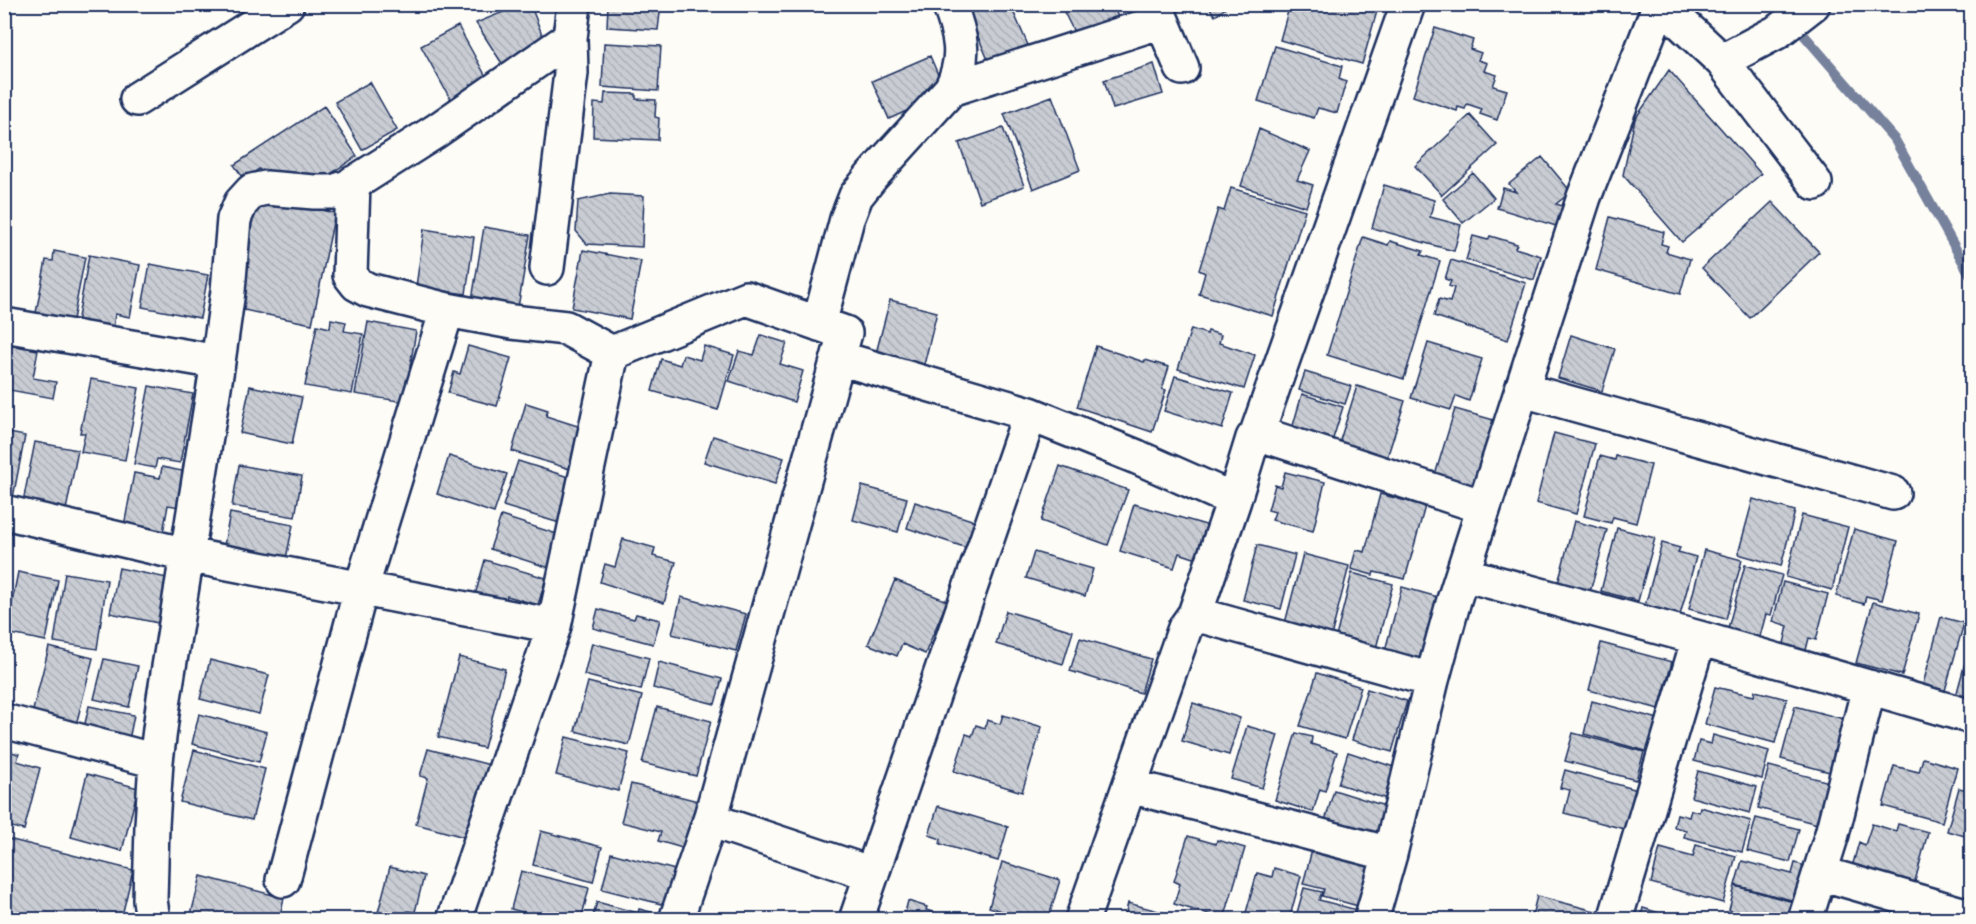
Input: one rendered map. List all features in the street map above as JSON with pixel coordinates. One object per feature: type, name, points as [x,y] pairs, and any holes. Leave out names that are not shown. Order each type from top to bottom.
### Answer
[{"type":"street","points":[[137,99],[287,4]]},
{"type":"street","points":[[547,268],[571,73],[570,38],[574,4]]},
{"type":"street","points":[[819,324],[847,219],[856,196],[951,89],[958,74],[962,52],[959,31],[949,4]]},
{"type":"street","points":[[1082,920],[1185,628],[1195,614],[1253,438],[1257,433],[1408,4]]},
{"type":"street","points":[[1371,920],[1390,854],[1432,680],[1484,507],[1584,197],[1660,4],[1722,61],[1815,183]]},
{"type":"street","points":[[1722,61],[1777,32],[1813,4]]},
{"type":"street","points":[[951,89],[1158,13],[1182,68]]},
{"type":"street","points":[[153,920],[150,900],[156,761],[218,362],[228,291],[234,219],[241,203],[252,190],[266,188],[333,192],[353,183],[436,131],[570,38]]},
{"type":"street","points":[[353,183],[350,275],[368,290],[447,310],[512,322],[566,328],[612,352]]},
{"type":"street","points":[[612,352],[746,298],[845,333],[710,820],[676,920]]},
{"type":"street","points":[[283,880],[361,589],[447,310]]},
{"type":"street","points":[[4,325],[218,362]]},
{"type":"street","points":[[454,920],[554,626],[612,352]]},
{"type":"street","points":[[839,358],[1030,414],[1137,457],[1234,500]]},
{"type":"street","points":[[1523,390],[1893,493]]},
{"type":"street","points":[[856,920],[1030,414]]},
{"type":"street","points":[[1257,433],[1484,507]]},
{"type":"street","points":[[4,512],[188,555],[554,626]]},
{"type":"street","points":[[1463,574],[1699,638],[1971,717]]},
{"type":"street","points":[[1195,614],[1432,680]]},
{"type":"street","points":[[1615,920],[1699,638]]},
{"type":"street","points":[[1805,920],[1832,834],[1869,687]]},
{"type":"street","points":[[4,721],[156,761]]},
{"type":"street","points":[[1130,786],[1390,854]]},
{"type":"street","points":[[710,820],[872,874]]},
{"type":"street","points":[[1820,873],[1971,917]]},
{"type":"building","points":[[523,4],[530,4],[549,52],[510,76],[476,23]]},
{"type":"building","points":[[608,4],[661,4],[658,30],[607,27]]},
{"type":"building","points":[[987,4],[1010,4],[1031,52],[992,69],[968,13]]},
{"type":"building","points":[[1060,4],[1112,4],[1119,19],[1078,40]]},
{"type":"building","points":[[1207,4],[1231,4],[1215,16]]},
{"type":"building","points":[[1290,4],[1379,4],[1362,64],[1280,40]]},
{"type":"building","points":[[458,26],[489,82],[452,102],[421,46]]},
{"type":"building","points":[[1435,28],[1473,40],[1470,49],[1481,53],[1478,60],[1487,63],[1484,71],[1497,75],[1493,86],[1507,90],[1497,120],[1480,114],[1482,109],[1467,104],[1465,109],[1458,107],[1457,111],[1413,96]]},
{"type":"building","points":[[604,43],[661,46],[658,91],[602,87]]},
{"type":"building","points":[[1275,46],[1342,66],[1339,79],[1346,82],[1337,113],[1318,108],[1314,118],[1258,101]]},
{"type":"building","points":[[930,56],[946,93],[889,119],[872,81]]},
{"type":"building","points":[[1154,64],[1163,94],[1113,109],[1104,80]]},
{"type":"building","points":[[1669,70],[1761,174],[1682,242],[1623,175],[1635,119]]},
{"type":"building","points":[[370,82],[397,130],[362,150],[335,102]]},
{"type":"building","points":[[605,93],[636,94],[636,99],[656,100],[655,117],[659,118],[658,140],[593,137],[594,103],[604,104]]},
{"type":"building","points":[[1052,96],[1080,170],[1033,189],[1004,114]]},
{"type":"building","points":[[324,106],[357,156],[311,187],[269,183],[259,169],[244,179],[234,165]]},
{"type":"building","points":[[1470,115],[1497,145],[1442,195],[1415,166]]},
{"type":"building","points":[[1003,128],[1024,186],[980,202],[959,143]]},
{"type":"building","points":[[1259,129],[1310,151],[1297,180],[1313,185],[1306,207],[1241,186]]},
{"type":"building","points":[[1542,157],[1571,192],[1556,204],[1572,209],[1566,229],[1497,208],[1503,188],[1516,192],[1509,184]]},
{"type":"building","points":[[1473,173],[1494,198],[1463,223],[1443,199]]},
{"type":"building","points":[[1384,185],[1434,200],[1430,217],[1461,225],[1454,251],[1372,228]]},
{"type":"building","points":[[1231,188],[1305,210],[1273,316],[1199,294],[1205,273],[1199,270],[1218,209],[1224,211]]},
{"type":"building","points":[[610,194],[644,196],[642,247],[587,244],[576,231],[578,201]]},
{"type":"building","points":[[257,197],[335,213],[312,324],[234,308]]},
{"type":"building","points":[[1772,202],[1819,252],[1750,318],[1702,268]]},
{"type":"building","points":[[1610,217],[1664,232],[1661,244],[1668,246],[1666,252],[1690,259],[1680,294],[1596,270]]},
{"type":"building","points":[[484,227],[530,235],[516,320],[470,312]]},
{"type":"building","points":[[424,229],[474,237],[466,294],[416,287]]},
{"type":"building","points":[[1473,236],[1488,240],[1490,236],[1517,244],[1515,248],[1541,256],[1534,280],[1466,260]]},
{"type":"building","points":[[1363,237],[1388,245],[1390,241],[1423,251],[1421,255],[1440,261],[1404,379],[1327,355]]},
{"type":"building","points":[[583,250],[641,261],[630,319],[572,308]]},
{"type":"building","points":[[54,251],[85,257],[72,325],[35,318],[46,260],[53,261]]},
{"type":"building","points":[[89,255],[140,265],[130,317],[115,314],[113,330],[77,323]]},
{"type":"building","points":[[1451,260],[1526,283],[1508,340],[1434,316],[1439,299],[1450,302],[1454,288],[1449,286],[1451,281],[1445,279]]},
{"type":"building","points":[[150,264],[208,275],[200,318],[142,307]]},
{"type":"building","points":[[890,300],[937,312],[923,369],[875,357]]},
{"type":"building","points":[[331,319],[346,322],[344,331],[363,334],[352,394],[305,386],[317,325],[330,328]]},
{"type":"building","points":[[368,322],[416,331],[404,402],[355,394]]},
{"type":"building","points":[[1191,329],[1221,335],[1219,343],[1255,355],[1244,389],[1178,369]]},
{"type":"building","points":[[761,335],[787,343],[780,364],[803,371],[794,402],[729,381],[739,351],[754,355]]},
{"type":"building","points":[[1571,335],[1615,349],[1602,391],[1558,378]]},
{"type":"building","points":[[1428,343],[1482,359],[1469,401],[1456,396],[1451,410],[1411,398]]},
{"type":"building","points":[[4,344],[38,350],[33,378],[56,382],[53,398],[4,389]]},
{"type":"building","points":[[468,346],[511,358],[497,406],[448,393],[454,372],[460,374]]},
{"type":"building","points":[[704,346],[734,355],[718,410],[652,391],[661,359],[680,365],[683,355],[700,360]]},
{"type":"building","points":[[1096,346],[1144,362],[1145,360],[1169,367],[1162,389],[1166,390],[1152,432],[1077,407]]},
{"type":"building","points":[[1305,372],[1351,386],[1345,404],[1299,390]]},
{"type":"building","points":[[1175,376],[1233,393],[1222,429],[1164,411]]},
{"type":"building","points":[[91,379],[139,388],[125,460],[81,452],[85,433],[80,433]]},
{"type":"building","points":[[149,386],[193,394],[180,463],[157,459],[155,468],[134,464]]},
{"type":"building","points":[[250,386],[302,397],[292,444],[240,433]]},
{"type":"building","points":[[1357,386],[1405,401],[1385,464],[1337,450]]},
{"type":"building","points":[[1302,394],[1343,407],[1330,448],[1290,436]]},
{"type":"building","points":[[526,403],[548,410],[546,416],[587,429],[573,470],[512,451]]},
{"type":"building","points":[[1455,409],[1504,423],[1477,487],[1435,475]]},
{"type":"building","points":[[4,432],[25,436],[11,508],[4,506]]},
{"type":"building","points":[[1554,433],[1595,444],[1576,514],[1536,503]]},
{"type":"building","points":[[713,436],[784,458],[775,484],[704,462]]},
{"type":"building","points":[[35,442],[78,450],[64,520],[21,512]]},
{"type":"building","points":[[449,456],[507,474],[494,513],[437,494]]},
{"type":"building","points":[[1600,456],[1615,460],[1616,456],[1651,465],[1636,523],[1613,517],[1611,523],[1584,516]]},
{"type":"building","points":[[518,461],[578,480],[563,524],[503,506]]},
{"type":"building","points":[[239,465],[302,476],[295,517],[232,506]]},
{"type":"building","points":[[1060,466],[1128,490],[1108,545],[1041,521]]},
{"type":"building","points":[[162,467],[192,473],[186,508],[168,505],[161,544],[122,537],[134,473],[160,478]]},
{"type":"building","points":[[1285,472],[1325,482],[1313,531],[1272,520],[1275,512],[1268,510],[1275,485],[1281,487]]},
{"type":"building","points":[[862,486],[907,498],[898,532],[853,520]]},
{"type":"building","points":[[1380,494],[1425,506],[1405,579],[1374,572],[1373,575],[1351,569],[1356,550],[1365,552]]},
{"type":"building","points":[[1753,499],[1795,511],[1781,566],[1738,554]]},
{"type":"building","points":[[915,502],[978,522],[970,549],[907,528]]},
{"type":"building","points":[[1134,504],[1216,528],[1206,562],[1179,553],[1174,568],[1120,551]]},
{"type":"building","points":[[230,513],[293,525],[284,568],[222,556]]},
{"type":"building","points":[[1802,515],[1848,527],[1832,590],[1786,577]]},
{"type":"building","points":[[501,516],[563,536],[553,569],[490,549]]},
{"type":"building","points":[[1574,521],[1607,530],[1590,592],[1558,583]]},
{"type":"building","points":[[1617,528],[1655,538],[1638,601],[1601,591]]},
{"type":"building","points":[[1854,529],[1898,541],[1882,600],[1866,596],[1864,604],[1836,596]]},
{"type":"building","points":[[623,539],[655,548],[653,556],[676,562],[664,603],[600,582],[605,564],[615,567]]},
{"type":"building","points":[[1662,543],[1680,548],[1678,552],[1696,557],[1680,615],[1645,606]]},
{"type":"building","points":[[1257,545],[1295,555],[1281,609],[1243,600]]},
{"type":"building","points":[[1704,550],[1742,560],[1726,619],[1689,609]]},
{"type":"building","points":[[1034,552],[1093,569],[1085,596],[1026,578]]},
{"type":"building","points":[[1303,554],[1349,566],[1330,640],[1284,627]]},
{"type":"building","points":[[485,560],[546,578],[538,605],[507,596],[503,611],[473,602]]},
{"type":"building","points":[[1745,565],[1782,575],[1771,615],[1766,614],[1759,640],[1727,632]]},
{"type":"building","points":[[119,568],[172,579],[163,624],[110,613]]},
{"type":"building","points":[[18,572],[58,580],[46,641],[6,633]]},
{"type":"building","points":[[65,573],[107,580],[97,649],[54,642]]},
{"type":"building","points":[[1352,573],[1393,584],[1375,652],[1335,641]]},
{"type":"building","points":[[895,580],[947,601],[925,654],[902,644],[897,656],[868,644]]},
{"type":"building","points":[[1783,582],[1828,594],[1816,640],[1809,638],[1805,654],[1783,648],[1788,626],[1773,621]]},
{"type":"building","points":[[1402,587],[1445,599],[1427,669],[1383,658]]},
{"type":"building","points":[[681,597],[746,614],[736,651],[672,634]]},
{"type":"building","points":[[1873,602],[1919,614],[1902,675],[1856,663]]},
{"type":"building","points":[[598,609],[634,619],[636,614],[660,620],[653,644],[593,628]]},
{"type":"building","points":[[1006,611],[1073,631],[1063,664],[996,644]]},
{"type":"building","points":[[1941,617],[1964,623],[1944,694],[1922,688]]},
{"type":"building","points":[[1972,637],[1972,712],[1953,707]]},
{"type":"building","points":[[1080,638],[1151,659],[1141,693],[1070,671]]},
{"type":"building","points":[[592,643],[649,658],[641,690],[584,675]]},
{"type":"building","points":[[1601,643],[1672,662],[1659,709],[1589,690]]},
{"type":"building","points":[[49,647],[93,658],[75,729],[31,718]]},
{"type":"building","points":[[459,657],[505,669],[484,748],[438,737]]},
{"type":"building","points":[[104,659],[138,666],[129,707],[94,699]]},
{"type":"building","points":[[210,660],[269,675],[259,714],[200,699]]},
{"type":"building","points":[[659,662],[722,679],[715,704],[653,688]]},
{"type":"building","points":[[1317,673],[1361,687],[1345,739],[1300,726]]},
{"type":"building","points":[[588,682],[642,696],[629,745],[575,731]]},
{"type":"building","points":[[1715,687],[1754,696],[1755,691],[1787,699],[1775,743],[1705,724]]},
{"type":"building","points":[[1367,689],[1407,701],[1392,752],[1352,740]]},
{"type":"building","points":[[1592,701],[1666,721],[1657,754],[1584,734]]},
{"type":"building","points":[[1193,703],[1240,718],[1229,755],[1182,741]]},
{"type":"building","points":[[89,706],[134,715],[127,750],[81,741]]},
{"type":"building","points":[[1795,706],[1851,721],[1837,774],[1781,759]]},
{"type":"building","points":[[657,707],[711,721],[696,776],[642,763]]},
{"type":"building","points":[[199,714],[267,732],[259,762],[192,744]]},
{"type":"building","points":[[1003,715],[1042,727],[1022,792],[954,771],[966,734],[972,736],[976,725],[985,728],[987,720],[1000,724]]},
{"type":"building","points":[[1247,726],[1278,735],[1262,788],[1231,779]]},
{"type":"building","points":[[1296,733],[1312,737],[1311,744],[1337,752],[1325,791],[1320,789],[1313,812],[1275,800]]},
{"type":"building","points":[[1573,733],[1644,752],[1636,780],[1565,761]]},
{"type":"building","points":[[1713,735],[1769,751],[1762,779],[1694,761],[1699,741],[1711,744]]},
{"type":"building","points":[[566,737],[629,753],[618,791],[556,775]]},
{"type":"building","points":[[428,749],[498,767],[479,841],[416,824],[428,778],[420,776]]},
{"type":"building","points":[[4,750],[19,754],[17,761],[40,768],[24,830],[4,825]]},
{"type":"building","points":[[194,750],[265,769],[252,820],[180,802]]},
{"type":"building","points":[[1348,752],[1397,768],[1387,799],[1338,784]]},
{"type":"building","points":[[1923,758],[1957,768],[1942,822],[1883,806],[1894,766],[1919,772]]},
{"type":"building","points":[[1769,766],[1833,783],[1821,825],[1758,808]]},
{"type":"building","points":[[1565,770],[1645,792],[1628,830],[1564,813],[1570,790],[1560,788]]},
{"type":"building","points":[[1698,771],[1757,787],[1750,813],[1691,797]]},
{"type":"building","points":[[87,774],[138,788],[122,851],[71,837]]},
{"type":"building","points":[[631,784],[698,801],[686,849],[658,841],[661,832],[621,822]]},
{"type":"building","points":[[1959,788],[1972,791],[1972,838],[1947,831]]},
{"type":"building","points":[[1334,790],[1385,806],[1375,843],[1323,828]]},
{"type":"building","points":[[938,806],[1008,827],[998,861],[940,844],[941,839],[929,835]]},
{"type":"building","points":[[1700,807],[1751,821],[1742,852],[1684,837],[1686,830],[1674,827],[1677,814],[1689,817],[1691,810],[1699,812]]},
{"type":"building","points":[[1756,818],[1799,829],[1790,862],[1747,851]]},
{"type":"building","points":[[1872,824],[1896,831],[1898,824],[1928,832],[1914,885],[1852,867],[1859,842],[1865,845]]},
{"type":"building","points":[[541,831],[602,847],[593,882],[533,865]]},
{"type":"building","points":[[1188,836],[1216,844],[1217,840],[1245,848],[1224,919],[1174,904],[1180,884],[1174,881]]},
{"type":"building","points":[[4,838],[133,870],[121,920],[22,920],[4,915]]},
{"type":"building","points":[[1696,845],[1736,856],[1723,903],[1651,883],[1660,848],[1693,857]]},
{"type":"building","points":[[1312,850],[1369,865],[1358,906],[1322,896],[1324,889],[1303,884]]},
{"type":"building","points":[[611,853],[679,871],[669,906],[602,889]]},
{"type":"building","points":[[1742,861],[1792,874],[1795,863],[1816,869],[1806,904],[1735,885]]},
{"type":"building","points":[[1002,862],[1060,880],[1048,920],[1030,920],[989,907]]},
{"type":"building","points":[[390,867],[424,876],[415,912],[408,911],[406,920],[376,920]]},
{"type":"building","points":[[1274,868],[1301,876],[1289,920],[1244,920],[1257,873],[1272,877]]},
{"type":"building","points":[[521,871],[589,888],[581,920],[551,920],[511,909]]},
{"type":"building","points":[[201,876],[284,898],[279,920],[212,920],[191,914]]},
{"type":"building","points":[[1735,886],[1800,904],[1796,920],[1764,920],[1729,910]]},
{"type":"building","points":[[1304,888],[1322,892],[1319,900],[1357,910],[1354,920],[1295,920]]},
{"type":"building","points":[[1537,896],[1595,911],[1601,920],[1531,920]]},
{"type":"building","points":[[908,901],[927,907],[926,910],[957,920],[903,920]]},
{"type":"building","points":[[597,902],[638,913],[639,909],[670,917],[670,920],[592,920]]},
{"type":"building","points":[[1128,903],[1173,915],[1171,920],[1124,920]]},
{"type":"building","points":[[1643,908],[1682,920],[1640,920]]},
{"type":"building","points":[[1726,914],[1746,920],[1724,920]]},
{"type":"waterway","points":[[1777,4],[1895,140],[1972,278]]}]
